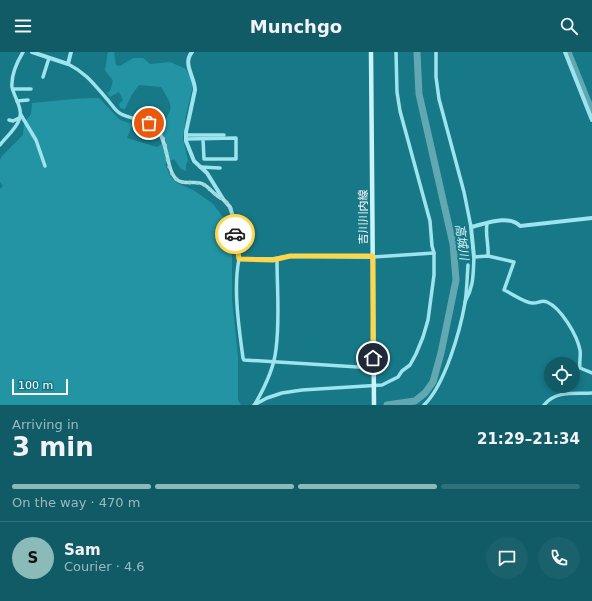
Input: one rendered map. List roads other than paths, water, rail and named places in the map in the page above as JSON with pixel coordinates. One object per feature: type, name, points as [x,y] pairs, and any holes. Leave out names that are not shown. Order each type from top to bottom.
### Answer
[{"type":"main road","name":"吉川川内線","points":[[371,52],[374,405]]},
{"type":"street","points":[[23,52],[17,62],[13,76],[13,88],[20,116],[36,140],[45,166]]},
{"type":"street","points":[[32,52],[68,64],[86,75],[120,114],[144,121],[154,126],[164,140],[169,165],[173,176],[182,182],[197,182],[202,184],[217,197],[222,199]]},
{"type":"street","points":[[68,64],[70,52]]},
{"type":"street","points":[[192,52],[189,57],[188,64],[195,84],[195,90],[186,137],[194,161],[207,173],[222,199],[230,207],[233,217],[239,259],[236,281],[240,336],[244,360],[374,368]]},
{"type":"street","points":[[254,405],[275,396],[296,391],[382,385],[398,377],[402,371],[410,365],[423,337],[428,320],[434,275],[434,253],[430,221],[400,111],[396,52]]},
{"type":"street","points":[[436,52],[436,77],[439,99],[464,192],[471,226],[474,257],[472,290],[465,302]]},
{"type":"street","points":[[565,52],[592,120]]},
{"type":"street","points":[[43,77],[49,58]]},
{"type":"street","points":[[13,88],[31,89]]},
{"type":"street","points":[[17,100],[28,100]]},
{"type":"street","points":[[9,120],[17,120],[20,116]]},
{"type":"street","points":[[0,145],[12,131],[20,116]]},
{"type":"street","points":[[186,137],[224,135]]},
{"type":"street","points":[[186,137],[203,139],[236,138],[236,159],[204,159],[203,139]]},
{"type":"street","points":[[200,167],[220,168]]},
{"type":"street","points":[[471,226],[504,220],[516,222],[520,226],[592,218]]},
{"type":"street","points":[[487,224],[486,234],[489,247],[488,256]]},
{"type":"street","points":[[239,259],[277,259],[290,256],[373,256],[434,253]]},
{"type":"street","points":[[474,257],[488,256],[514,262],[504,290],[530,303],[542,301],[546,302],[561,314],[568,322],[578,340],[580,351],[580,368],[592,373]]},
{"type":"street","points":[[254,405],[264,388],[276,350],[278,322],[277,259]]},
{"type":"street","points":[[424,405],[439,386],[449,362],[465,302],[468,265]]},
{"type":"street","points":[[544,405],[546,402],[565,393],[592,393]]},
{"type":"waterway","name":"高城川","points":[[387,405],[415,401],[425,393],[433,382],[441,353],[456,280],[453,244],[419,94],[417,52]]},
{"type":"waterway","points":[[568,52],[592,112]]}]
